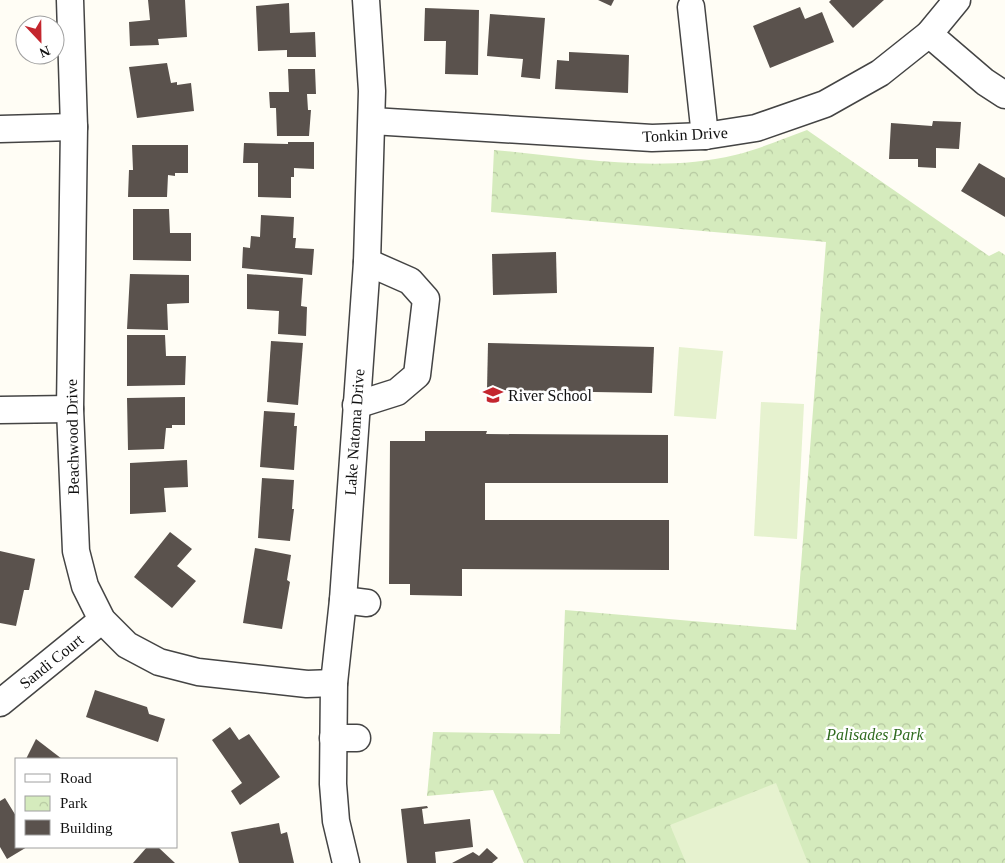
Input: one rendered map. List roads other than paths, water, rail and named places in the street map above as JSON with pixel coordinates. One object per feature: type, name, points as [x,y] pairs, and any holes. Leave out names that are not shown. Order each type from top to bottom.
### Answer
[{"type":"street","name":"Beachwood Drive","points":[[70,0],[74,127],[70,409],[76,551],[85,586],[102,620],[128,645],[159,662],[198,672],[307,684],[334,683]]},
{"type":"street","name":"Lake Natoma Drive","points":[[346,863],[336,821],[333,784],[345,738],[334,683],[355,602],[356,405],[367,262],[372,121],[366,0]]},
{"type":"street","name":"Tonkin Drive","points":[[372,121],[652,138],[705,136],[756,128],[825,104],[880,73],[929,34],[957,0]]},
{"type":"street","points":[[691,7],[705,136]]},
{"type":"street","points":[[929,34],[985,82],[1005,95]]},
{"type":"street","points":[[0,129],[74,127]]},
{"type":"street","points":[[356,405],[397,392],[417,375],[426,299],[410,281],[367,262]]},
{"type":"street","points":[[0,410],[70,409]]},
{"type":"street","name":"Sandi Court","points":[[0,703],[102,620]]},
{"type":"place","name":"River School","points":[[493,395]]},
{"type":"park label","name":"Palisades Park","points":[[875,734]]}]
